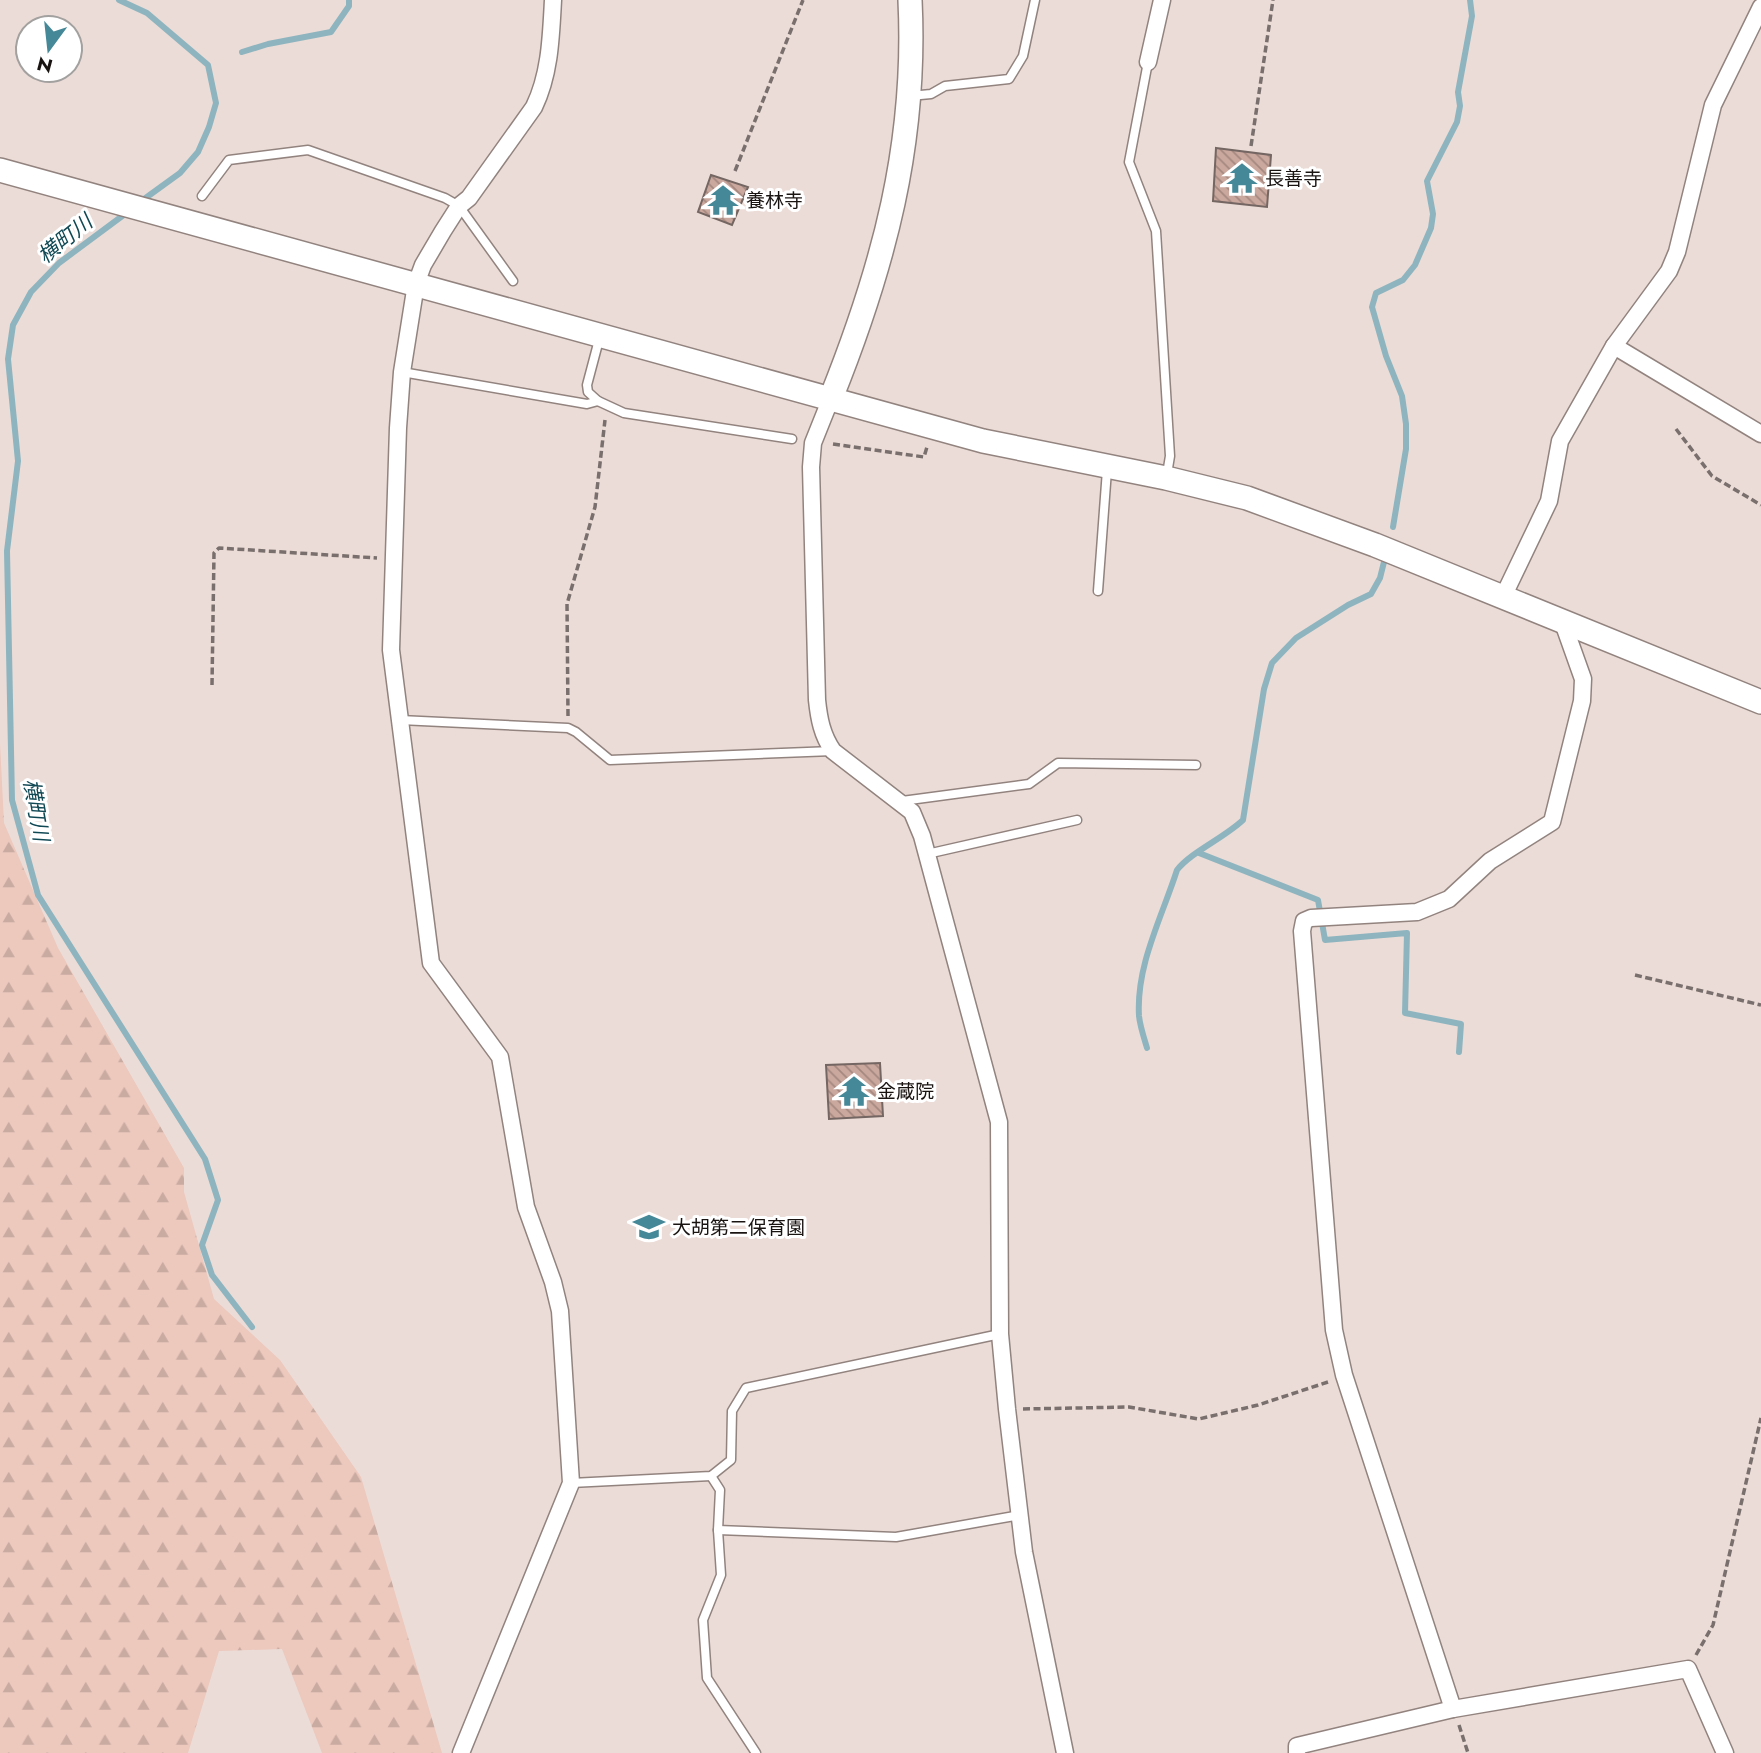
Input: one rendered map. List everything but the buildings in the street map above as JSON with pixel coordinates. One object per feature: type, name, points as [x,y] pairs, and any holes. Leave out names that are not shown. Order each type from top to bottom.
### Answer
[{"type":"street","points":[[461,1753],[571,1483],[560,1311],[553,1282],[526,1207],[500,1057],[431,963],[391,650],[402,372],[416,284],[428,255],[459,206],[469,198],[541,94],[551,50],[553,0]]},
{"type":"street","points":[[910,0],[910,96],[903,157],[889,221],[843,367],[813,443],[811,467],[817,700],[824,738],[833,751],[912,812],[927,854],[999,1122],[1000,1334],[1007,1409],[1024,1552],[1065,1753]]},
{"type":"street","points":[[1149,62],[1162,0]]},
{"type":"street","points":[[1503,597],[1549,501],[1560,441],[1614,346],[1669,271],[1677,252],[1713,105],[1761,7]]},
{"type":"street","points":[[0,170],[932,428],[1010,448],[1166,478],[1247,498],[1375,545],[1761,702]]},
{"type":"street","points":[[1614,346],[1761,434]]},
{"type":"street","points":[[1453,1709],[1344,1375],[1334,1330],[1302,931],[1304,921],[1311,918],[1417,912],[1448,899],[1490,861],[1552,822],[1582,701],[1583,679],[1562,620]]},
{"type":"street","points":[[1297,1753],[1297,1746],[1453,1709],[1688,1669],[1725,1753]]},
{"type":"lane","points":[[910,96],[931,94],[945,86],[1009,79],[1023,56],[1035,0]]},
{"type":"lane","points":[[1149,62],[1129,162],[1156,231],[1170,456],[1166,478]]},
{"type":"lane","points":[[202,196],[229,160],[308,150],[445,198],[459,206],[513,281]]},
{"type":"lane","points":[[600,335],[587,385],[588,392],[602,403],[624,413],[792,439]]},
{"type":"lane","points":[[402,372],[587,404],[602,403]]},
{"type":"lane","points":[[1098,590],[1108,467]]},
{"type":"lane","points":[[400,720],[568,728],[610,760],[833,751]]},
{"type":"lane","points":[[899,801],[1029,784],[1058,763],[1196,765]]},
{"type":"lane","points":[[927,854],[1077,820]]},
{"type":"lane","points":[[571,1483],[711,1476],[731,1460],[732,1411],[746,1388],[1000,1334]]},
{"type":"lane","points":[[711,1476],[720,1490],[718,1530],[721,1574],[703,1620],[708,1678],[756,1753]]},
{"type":"lane","points":[[718,1530],[896,1537],[1020,1515]]},
{"type":"path","points":[[735,171],[803,0]]},
{"type":"path","points":[[1251,146],[1273,0]]},
{"type":"path","points":[[568,728],[567,604],[594,507],[602,403]]},
{"type":"path","points":[[833,444],[924,457],[932,428]]},
{"type":"path","points":[[1676,429],[1712,476],[1761,505]]},
{"type":"path","points":[[212,685],[214,553],[219,548],[393,559]]},
{"type":"path","points":[[1635,975],[1761,1004]]},
{"type":"path","points":[[1007,1409],[1129,1407],[1199,1419],[1258,1405],[1344,1375]]},
{"type":"path","points":[[1688,1669],[1713,1625],[1761,1418]]},
{"type":"path","points":[[1453,1709],[1468,1753]]},
{"type":"green space","points":[[0,743],[4,823],[58,948],[184,1168],[184,1192],[214,1299],[280,1360],[361,1477],[442,1753],[322,1753],[282,1649],[219,1651],[188,1753],[0,1753]]},
{"type":"waterway","name":"横町川","points":[[119,0],[147,13],[208,65],[216,103],[198,152],[180,173],[140,202]]},
{"type":"waterway","name":"横町川","points":[[242,52],[268,44],[331,32],[349,6],[349,0]]},
{"type":"waterway","points":[[1393,527],[1406,449],[1406,424],[1402,396],[1386,356],[1372,307],[1376,293],[1403,280],[1415,265],[1431,228],[1433,214],[1427,181],[1457,122],[1460,106],[1458,92],[1472,16],[1470,0]]},
{"type":"waterway","name":"横町川","points":[[129,211],[59,263],[31,292],[13,325],[8,359],[18,461],[7,551],[12,800],[38,895],[205,1159],[218,1200],[202,1245],[212,1275],[252,1327]]},
{"type":"waterway","points":[[1147,1048],[1140,1020],[1139,997],[1151,942],[1177,870],[1243,820],[1264,689],[1272,663],[1296,638],[1348,605],[1371,594],[1380,578],[1384,562]]},
{"type":"waterway","points":[[1199,853],[1318,900],[1325,940],[1407,933],[1405,1013],[1461,1024],[1459,1052]]},
{"type":"place","name":"長善寺","points":[[1242,178]]},
{"type":"place","name":"養林寺","points":[[723,200]]},
{"type":"place","name":"金蔵院","points":[[854,1091]]},
{"type":"place","name":"大胡第二保育園","points":[[649,1227]]}]
